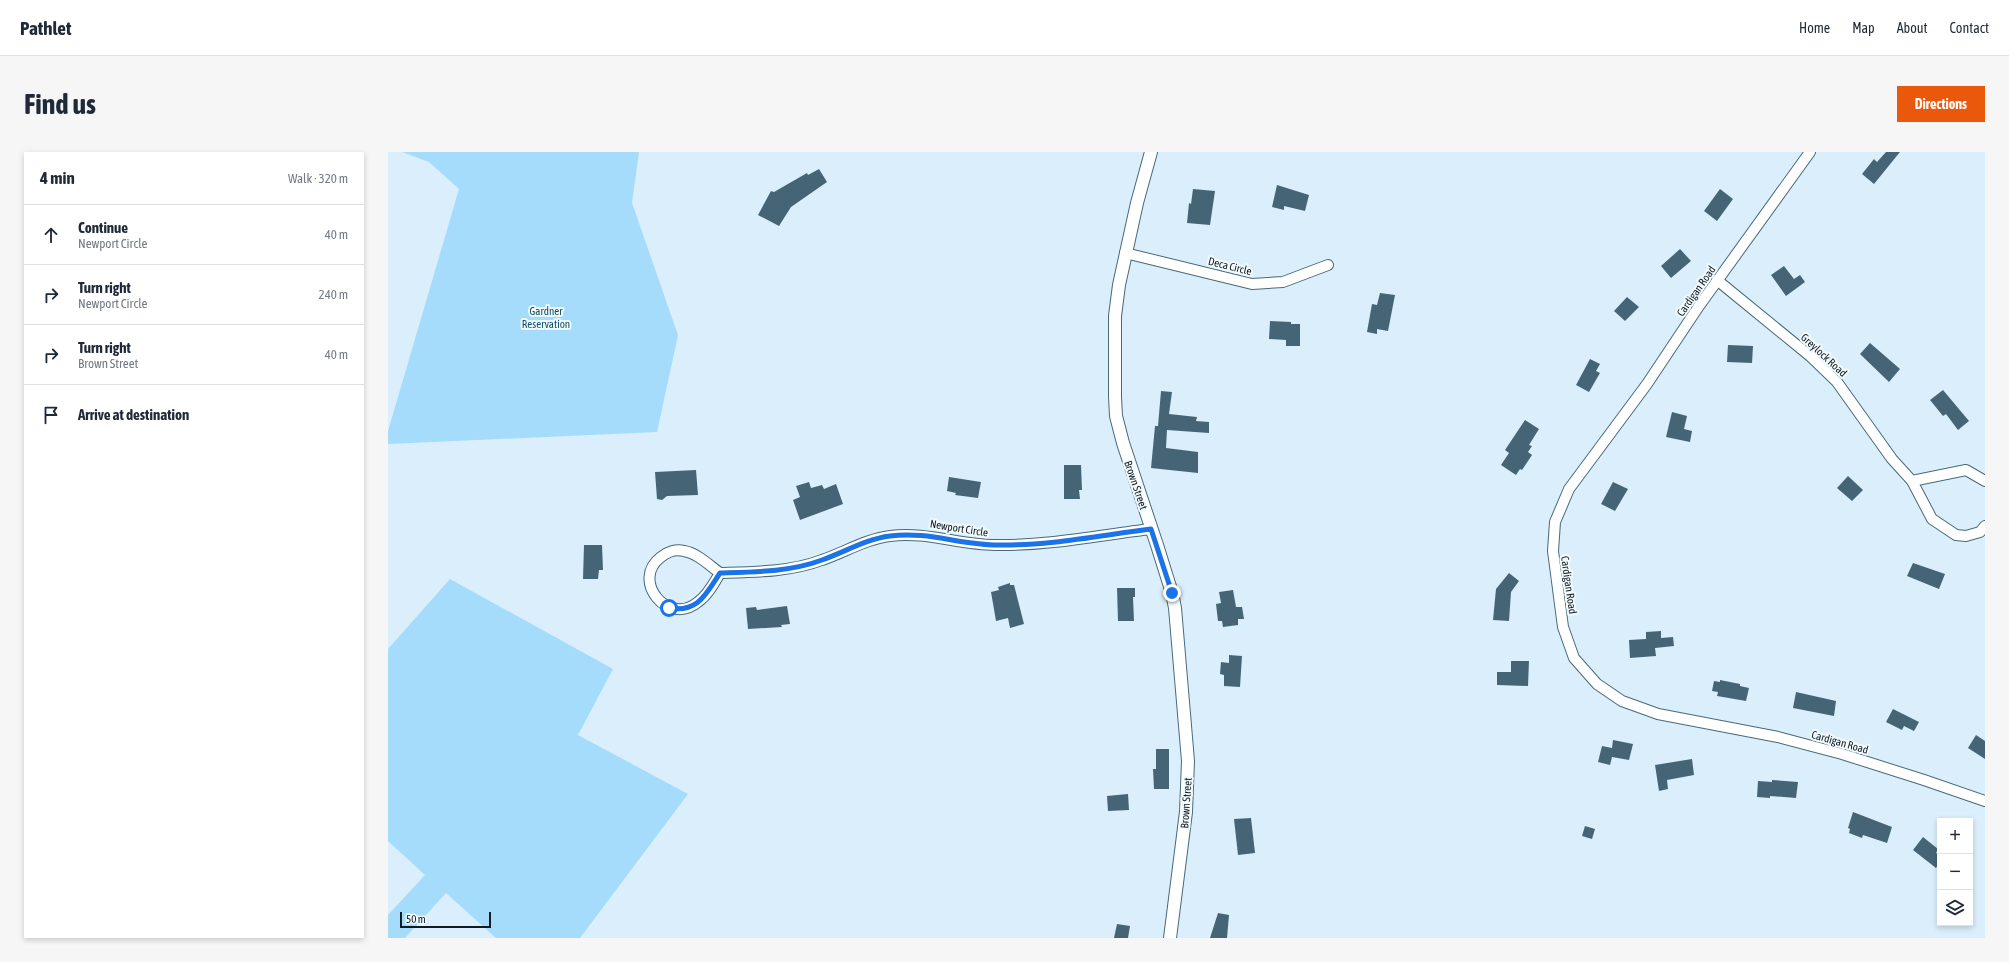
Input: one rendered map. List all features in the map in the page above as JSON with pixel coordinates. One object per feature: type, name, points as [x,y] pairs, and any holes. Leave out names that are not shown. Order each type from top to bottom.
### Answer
[{"type":"street","name":"Brown Street","points":[[1151,152],[1125,253],[1115,316],[1114,378],[1116,416],[1131,470],[1172,593],[1175,608],[1188,760],[1186,812],[1170,938]]},
{"type":"street","name":"Cardigan Road","points":[[1810,152],[1717,280],[1648,384],[1569,489],[1555,522],[1552,551],[1563,626],[1574,658],[1597,684],[1622,702],[1658,714],[1778,737],[1842,754],[1985,801]]},
{"type":"street","name":"Deca Circle","points":[[1125,253],[1252,284],[1283,282],[1328,265]]},
{"type":"street","name":"Greylock Road","points":[[1717,280],[1810,356],[1837,382],[1892,459],[1912,481],[1932,519],[1940,526],[1956,535],[1966,536],[1980,532],[1985,526]]},
{"type":"street","points":[[1912,481],[1966,470],[1985,481]]},
{"type":"street","name":"Newport Circle","points":[[720,573],[754,572],[803,566],[871,540],[889,536],[926,535],[986,545],[1021,545],[1151,529]]},
{"type":"street","points":[[674,551],[684,551],[693,554],[720,573],[705,596],[689,608],[679,610],[669,608],[660,603],[654,596],[650,586],[652,567],[661,556],[674,551]]},
{"type":"green space","name":"Gardner Reservation","points":[[402,152],[639,152],[632,203],[678,335],[657,432],[388,444],[388,431],[459,189],[429,162]]},
{"type":"green space","points":[[450,579],[613,669],[578,735],[688,794],[580,938],[496,938],[446,893],[405,938],[388,938],[388,915],[425,875],[388,841],[388,649]]},
{"type":"building","points":[[1886,152],[1900,152],[1874,184],[1862,174],[1874,159],[1877,162]]},
{"type":"building","points":[[819,169],[827,182],[791,207],[779,226],[758,215],[771,191],[774,192],[807,173],[808,175]]},
{"type":"building","points":[[1277,185],[1309,195],[1305,211],[1284,206],[1284,210],[1272,207]]},
{"type":"building","points":[[1193,189],[1215,191],[1210,225],[1187,223],[1189,203],[1191,204]]},
{"type":"building","points":[[1720,189],[1733,199],[1717,221],[1704,211]]},
{"type":"building","points":[[1680,249],[1691,261],[1671,278],[1661,266]]},
{"type":"building","points":[[1784,266],[1794,279],[1800,275],[1805,282],[1786,296],[1771,275]]},
{"type":"building","points":[[1380,293],[1395,295],[1388,331],[1377,329],[1377,334],[1367,332],[1372,304],[1377,305]]},
{"type":"building","points":[[1627,297],[1639,307],[1625,321],[1614,311]]},
{"type":"building","points":[[1270,321],[1300,324],[1300,346],[1286,346],[1286,340],[1269,339]]},
{"type":"building","points":[[1870,343],[1900,369],[1889,382],[1860,354]]},
{"type":"building","points":[[1728,345],[1753,346],[1752,363],[1727,362]]},
{"type":"building","points":[[1590,359],[1600,364],[1596,371],[1600,373],[1589,392],[1576,385]]},
{"type":"building","points":[[1943,390],[1969,421],[1958,430],[1946,414],[1943,416],[1930,400]]},
{"type":"building","points":[[1161,391],[1172,392],[1169,414],[1197,417],[1196,421],[1209,422],[1209,433],[1167,430],[1166,448],[1198,452],[1198,473],[1151,468],[1155,426],[1158,426]]},
{"type":"building","points":[[1672,412],[1687,416],[1684,429],[1692,431],[1690,442],[1666,437]]},
{"type":"building","points":[[1525,420],[1539,429],[1529,445],[1532,446],[1528,452],[1532,455],[1522,470],[1520,469],[1516,475],[1501,465],[1509,453],[1505,450]]},
{"type":"building","points":[[1064,465],[1081,465],[1082,490],[1079,490],[1080,499],[1064,499]]},
{"type":"building","points":[[696,470],[698,495],[667,496],[662,500],[657,499],[655,472]]},
{"type":"building","points":[[1848,476],[1863,490],[1852,501],[1837,488]]},
{"type":"building","points":[[949,477],[981,482],[978,498],[955,495],[956,493],[947,491]]},
{"type":"building","points":[[809,482],[811,488],[822,485],[824,489],[836,484],[843,504],[800,520],[793,500],[800,497],[796,486]]},
{"type":"building","points":[[1613,482],[1628,489],[1615,511],[1601,504]]},
{"type":"building","points":[[584,545],[602,545],[603,570],[599,570],[598,579],[583,579]]},
{"type":"building","points":[[1913,563],[1945,574],[1939,589],[1907,576]]},
{"type":"building","points":[[1509,573],[1519,581],[1511,592],[1509,621],[1493,620],[1496,589]]},
{"type":"building","points":[[1010,583],[1010,585],[1014,585],[1024,624],[1010,628],[1008,618],[996,621],[991,592],[999,590],[998,587]]},
{"type":"building","points":[[1117,588],[1135,588],[1135,597],[1133,597],[1134,621],[1118,621]]},
{"type":"building","points":[[1233,590],[1236,607],[1242,607],[1244,619],[1238,619],[1238,625],[1223,627],[1222,621],[1218,621],[1216,604],[1221,603],[1219,592]]},
{"type":"building","points":[[787,606],[790,624],[781,625],[782,627],[748,629],[746,608],[756,607],[757,610]]},
{"type":"building","points":[[1661,631],[1661,638],[1673,637],[1674,646],[1655,648],[1656,656],[1630,658],[1629,640],[1646,639],[1646,632]]},
{"type":"building","points":[[1229,655],[1242,656],[1240,687],[1224,686],[1224,675],[1220,674],[1221,662],[1229,663]]},
{"type":"building","points":[[1511,661],[1529,661],[1528,686],[1497,685],[1497,672],[1511,672]]},
{"type":"building","points":[[1720,680],[1740,684],[1740,686],[1749,688],[1746,701],[1717,696],[1718,692],[1712,691],[1714,681],[1720,682]]},
{"type":"building","points":[[1796,692],[1836,701],[1834,716],[1793,708]]},
{"type":"building","points":[[1893,709],[1919,722],[1914,731],[1904,726],[1902,730],[1886,722]]},
{"type":"building","points":[[1976,735],[1985,741],[1985,759],[1968,748]]},
{"type":"building","points":[[1613,740],[1633,744],[1629,760],[1612,757],[1610,765],[1598,762],[1602,746],[1612,748]]},
{"type":"building","points":[[1156,749],[1169,749],[1169,789],[1154,789],[1153,769],[1156,769]]},
{"type":"building","points":[[1692,759],[1694,775],[1667,780],[1668,789],[1659,791],[1655,765]]},
{"type":"building","points":[[1772,780],[1798,782],[1796,798],[1770,796],[1770,798],[1757,797],[1758,781],[1772,782]]},
{"type":"building","points":[[1128,794],[1129,810],[1108,811],[1107,796]]},
{"type":"building","points":[[1853,812],[1892,827],[1887,843],[1863,835],[1862,838],[1849,833],[1850,829],[1848,828]]},
{"type":"building","points":[[1251,818],[1255,853],[1238,855],[1234,819]]},
{"type":"building","points":[[1585,826],[1595,829],[1592,839],[1582,836]]},
{"type":"building","points":[[1923,837],[1937,848],[1936,868],[1913,850]]},
{"type":"building","points":[[1218,913],[1229,915],[1227,938],[1210,938]]},
{"type":"building","points":[[1117,924],[1130,926],[1128,938],[1114,938]]},
{"type":"route","points":[[669,608],[679,610],[689,608],[698,603],[705,596],[720,573],[766,571],[803,566],[871,540],[909,534],[926,535],[1001,546],[1021,545],[1151,529],[1172,593]]}]
